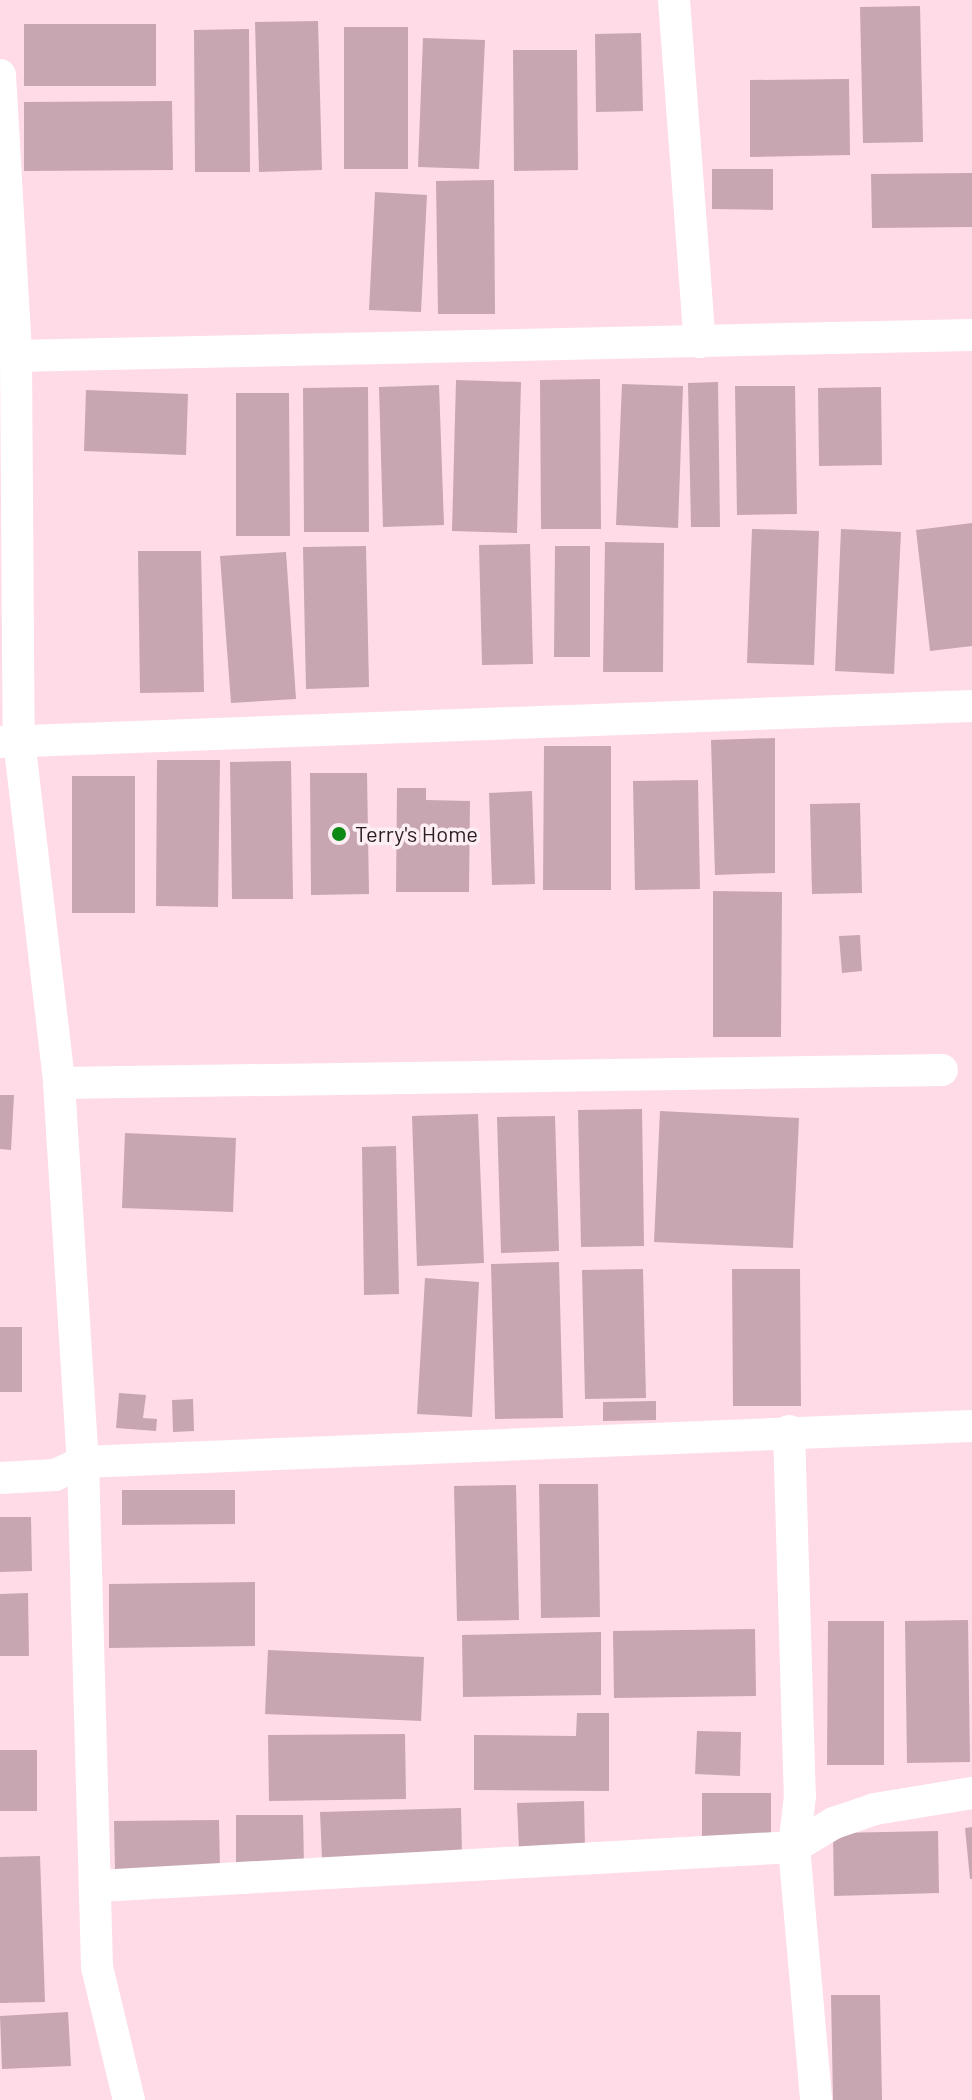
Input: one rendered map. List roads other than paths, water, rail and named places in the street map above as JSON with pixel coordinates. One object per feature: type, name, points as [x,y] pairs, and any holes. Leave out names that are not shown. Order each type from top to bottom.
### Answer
[{"type":"street","points":[[674,0],[700,342]]},
{"type":"street","points":[[0,75],[16,356],[10,741],[59,1083],[83,1462],[98,1886],[97,1967],[129,2100]]},
{"type":"street","points":[[16,356],[972,335]]},
{"type":"street","points":[[10,741],[972,706]]},
{"type":"street","points":[[59,1083],[942,1070]]},
{"type":"street","points":[[0,1478],[55,1475],[83,1462],[789,1431],[972,1426]]},
{"type":"street","points":[[789,1431],[800,1796],[794,1847],[816,2100]]},
{"type":"street","points":[[98,1886],[794,1847],[875,1809],[972,1793]]},
{"type":"place","name":"Terry's Home","points":[[339,834]]}]
